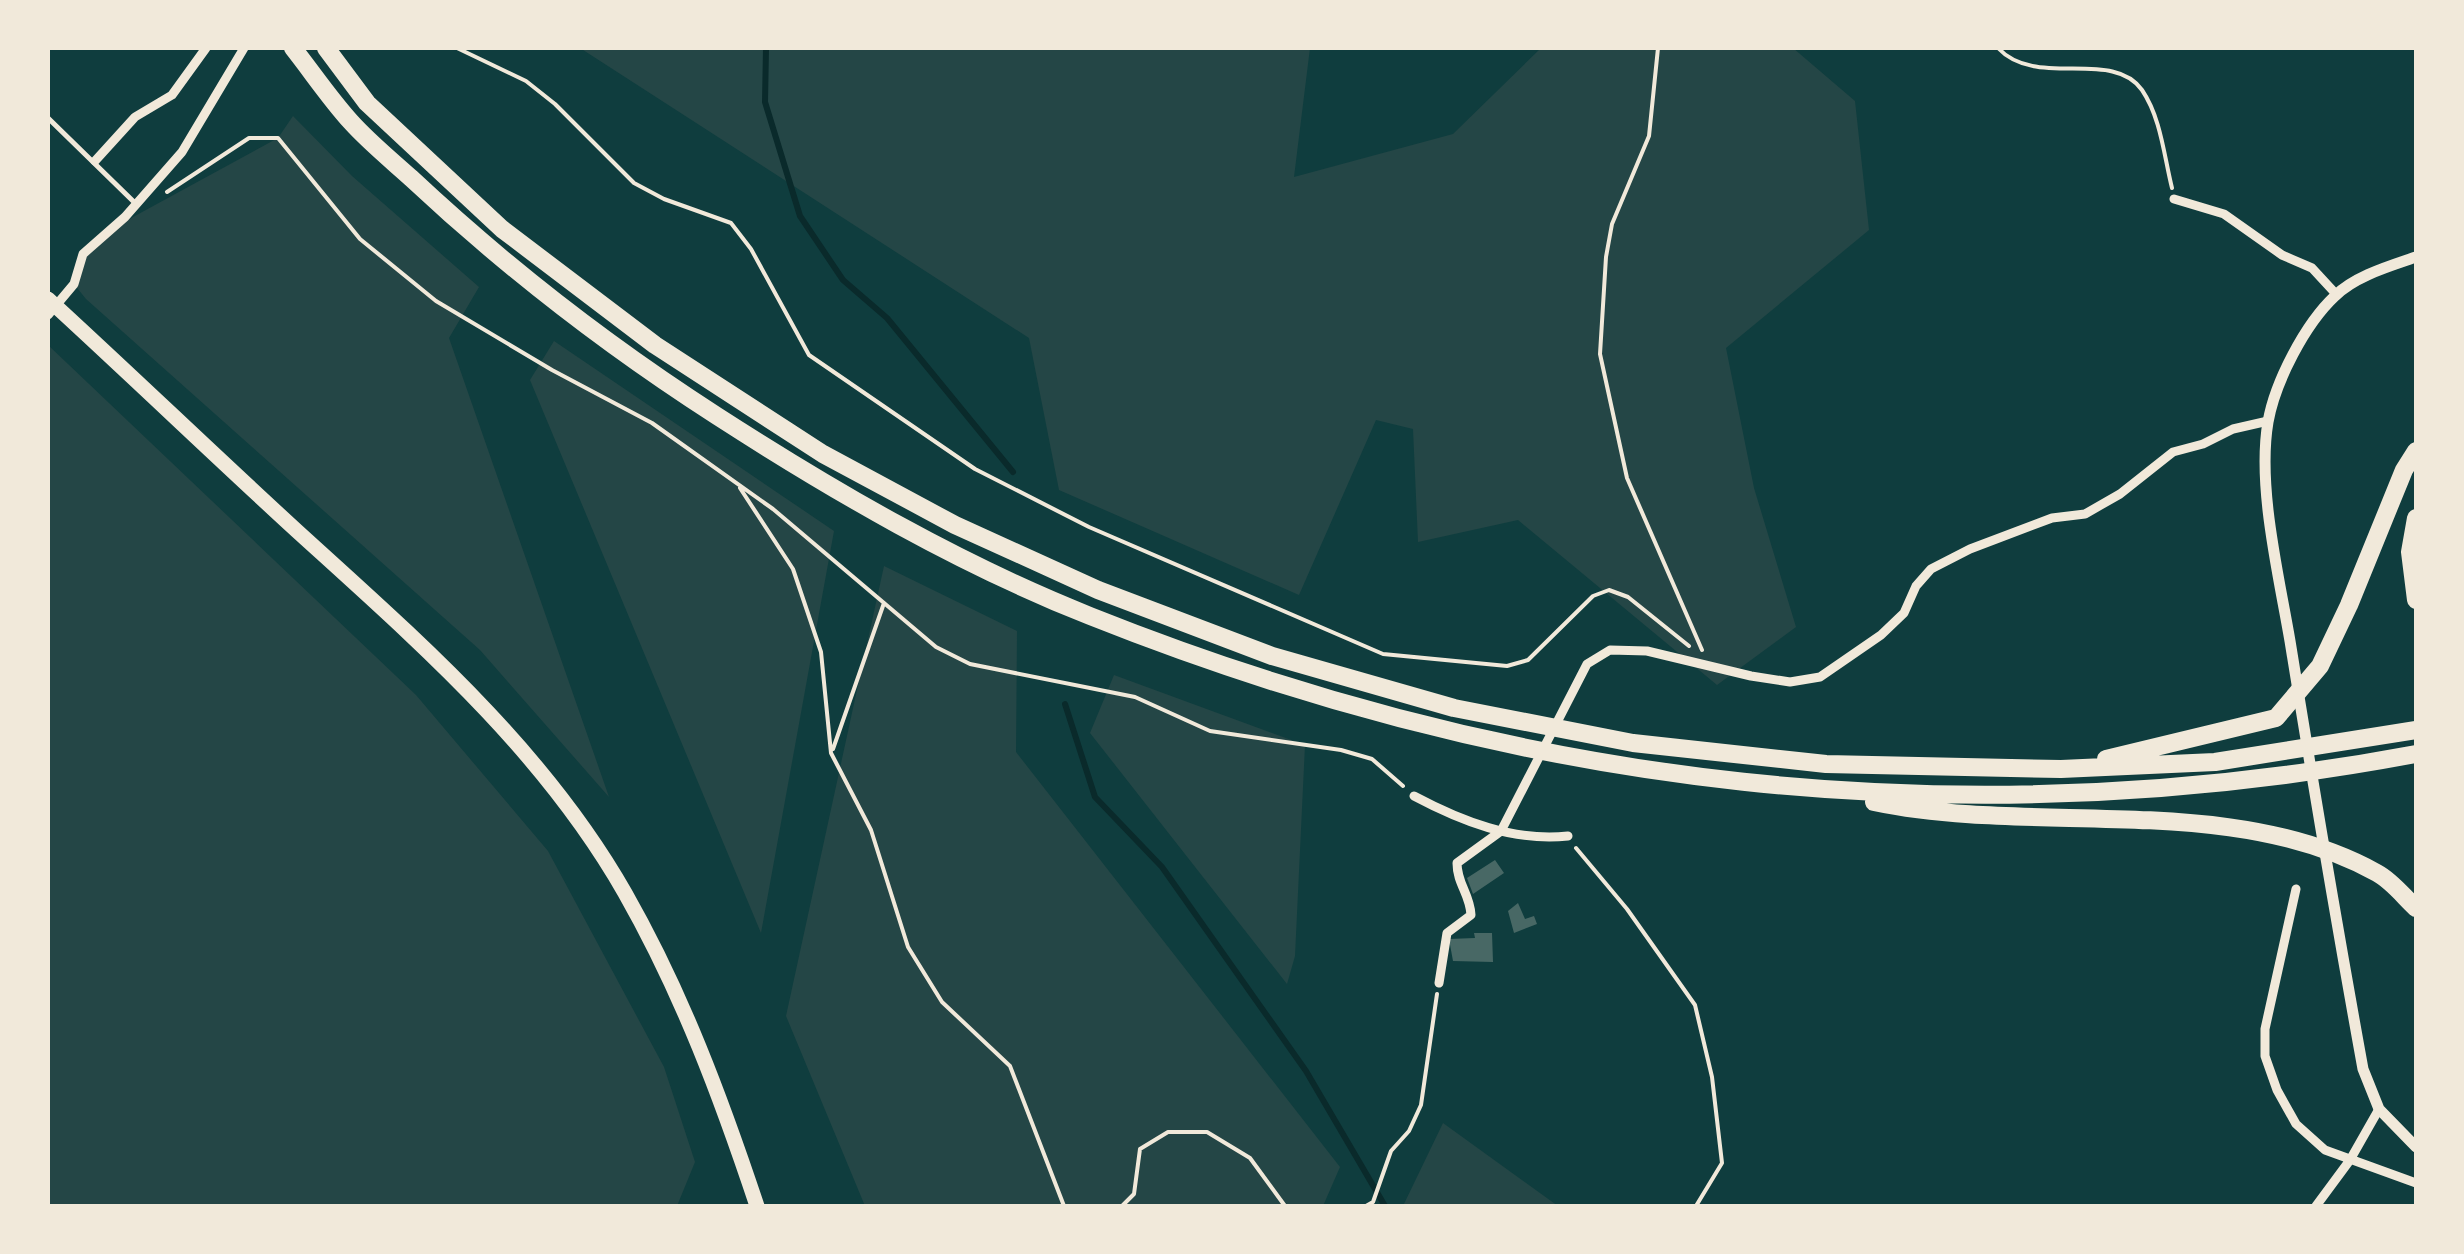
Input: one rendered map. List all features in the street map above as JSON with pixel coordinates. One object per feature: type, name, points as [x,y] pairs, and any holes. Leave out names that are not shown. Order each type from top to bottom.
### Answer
[{"type":"highway","points":[[293,48],[349,121],[486,248],[649,372],[814,478],[942,548],[1086,615],[1262,680],[1452,734],[1592,762],[1810,788],[1938,797],[2069,795],[2232,783],[2416,754]]},
{"type":"highway","points":[[326,48],[367,103],[502,228],[655,346],[823,454],[956,525],[1098,590],[1272,656],[1454,708],[1633,744],[1826,764],[2061,769],[2215,762],[2416,730]]},
{"type":"highway","points":[[48,299],[452,672],[520,745],[573,813],[624,891],[676,989],[727,1116],[757,1206]]},
{"type":"highway","points":[[2061,769],[2276,718],[2320,666],[2404,470],[2416,451]]},
{"type":"highway","points":[[2416,518],[2410,552],[2416,600]]},
{"type":"highway","points":[[1810,788],[1924,813],[2168,822],[2265,834],[2326,848],[2381,875],[2416,908]]},
{"type":"street","points":[[95,162],[135,117],[172,95],[206,48]]},
{"type":"street","points":[[48,315],[74,284],[82,254],[136,204],[182,152],[244,48]]},
{"type":"street","points":[[2174,198],[2224,214],[2282,255],[2312,268],[2336,294]]},
{"type":"street","points":[[2416,257],[2384,268],[2336,294],[2301,340],[2268,421],[2265,462],[2332,902],[2363,1068],[2379,1109],[2416,1147]]},
{"type":"street","points":[[1438,983],[1447,934],[1470,915],[1470,902],[1457,879],[1457,862],[1501,831],[1588,664],[1610,650],[1647,651],[1790,682],[1820,677],[1881,635],[1904,613],[1916,586],[1931,569],[1970,548],[2052,518],[2085,514],[2120,494],[2173,452],[2268,421]]},
{"type":"street","points":[[1414,796],[1501,831],[1540,839],[1568,836]]},
{"type":"street","points":[[2296,889],[2265,1029],[2265,1056],[2277,1090],[2296,1124],[2325,1150],[2416,1182]]},
{"type":"street","points":[[2316,1206],[2350,1160],[2379,1109]]},
{"type":"lane","points":[[48,118],[136,204]]},
{"type":"path","points":[[458,48],[526,81],[555,104],[634,182],[664,199],[731,223],[810,355],[975,469],[1090,527],[1384,654],[1507,666],[1528,660],[1593,596],[1608,590],[1628,598],[1702,652],[1698,635],[1667,575],[1626,478],[1600,354],[1612,224],[1649,136],[1658,48]]},
{"type":"path","points":[[1998,48],[2011,62],[2118,72],[2140,86],[2154,112],[2174,198]]},
{"type":"path","points":[[156,200],[249,138],[278,138],[360,239],[436,301],[652,424],[773,509],[936,647],[970,664],[1135,698],[1210,731],[1341,750],[1372,759],[1414,796]]},
{"type":"path","points":[[738,484],[793,569],[821,652],[832,753],[871,830],[908,947],[942,1002],[1010,1066],[1064,1206]]},
{"type":"path","points":[[832,753],[884,603]]},
{"type":"path","points":[[1568,836],[1696,1005],[1712,1077],[1722,1163],[1696,1206]]},
{"type":"path","points":[[1366,1206],[1373,1202],[1392,1151],[1420,1105],[1438,983]]},
{"type":"path","points":[[1122,1206],[1134,1194],[1140,1149],[1168,1132],[1206,1132],[1250,1158],[1285,1206]]},
{"type":"shaded area","points":[[580,48],[1310,48],[1294,177],[1453,134],[1541,48],[1793,48],[1855,101],[1869,230],[1726,348],[1754,488],[1796,627],[1717,685],[1518,520],[1418,542],[1413,429],[1376,420],[1299,595],[1059,490],[1029,338]]},
{"type":"shaded area","points":[[293,116],[352,176],[479,287],[449,338],[609,797],[480,650],[86,299],[74,284],[83,254],[111,229],[278,138]]},
{"type":"shaded area","points":[[554,341],[834,531],[761,933],[530,380]]},
{"type":"shaded area","points":[[48,345],[416,695],[548,851],[664,1067],[695,1162],[677,1206],[48,1206]]},
{"type":"shaded area","points":[[884,566],[1017,631],[1016,752],[1340,1167],[1323,1206],[865,1206],[786,1016]]},
{"type":"shaded area","points":[[1114,675],[1305,745],[1295,956],[1287,984],[1090,733]]},
{"type":"shaded area","points":[[1443,1123],[1558,1206],[1403,1206]]},
{"type":"building","points":[[1495,860],[1504,873],[1473,894],[1467,878]]},
{"type":"building","points":[[1518,903],[1525,919],[1534,916],[1537,924],[1514,933],[1508,911]]},
{"type":"building","points":[[1474,933],[1492,933],[1493,962],[1453,961],[1449,939],[1475,938]]},
{"type":"waterway","points":[[766,48],[765,102],[800,216],[843,280],[887,318],[1013,472]]},
{"type":"waterway","points":[[1065,704],[1095,797],[1162,867],[1306,1071],[1385,1206]]}]
